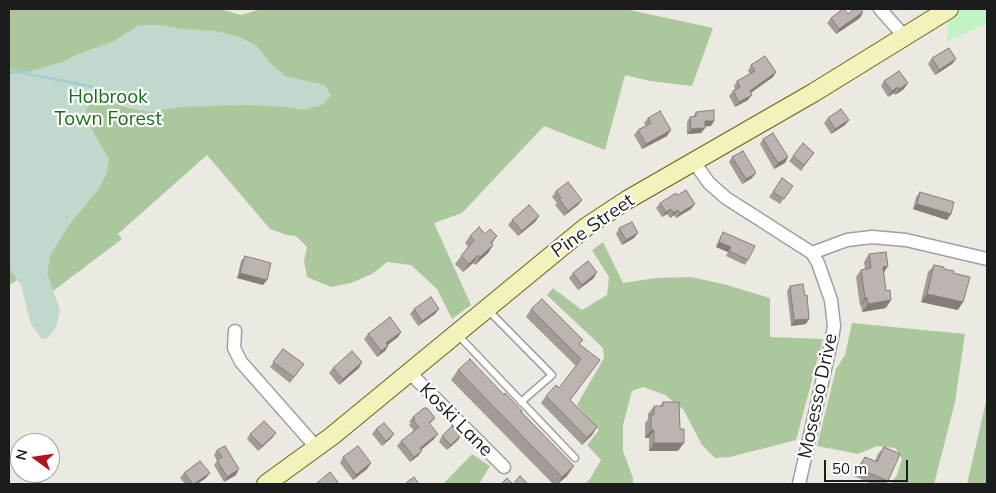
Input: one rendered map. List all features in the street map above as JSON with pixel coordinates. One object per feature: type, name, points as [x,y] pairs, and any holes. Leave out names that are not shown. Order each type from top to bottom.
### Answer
[{"type":"main road","name":"Pine Street","points":[[266,484],[316,447],[586,227],[627,200],[813,94],[948,9]]},
{"type":"street","points":[[880,9],[904,36]]},
{"type":"street","points":[[694,162],[709,183],[726,198],[812,252],[847,240],[872,237],[906,240],[987,259]]},
{"type":"street","name":"Mosesso Drive","points":[[799,484],[834,326],[831,300],[818,263],[812,252]]},
{"type":"street","points":[[235,331],[234,348],[241,362],[316,447]]},
{"type":"street","name":"Koski Lane","points":[[409,372],[504,467]]},
{"type":"lane","points":[[486,308],[552,376],[521,402]]},
{"type":"lane","points":[[456,333],[575,458]]},
{"type":"green space","name":"Holbrook Town Forest","points":[[9,9],[220,9],[241,15],[261,9],[625,9],[713,28],[692,86],[650,81],[625,75],[605,150],[544,126],[462,213],[434,223],[471,305],[452,319],[437,289],[411,265],[387,262],[372,274],[351,283],[331,287],[307,277],[304,261],[307,247],[296,236],[270,229],[207,155],[118,234],[122,239],[45,297],[28,274],[9,285]]},
{"type":"green space","points":[[964,9],[987,9],[987,24],[947,41],[949,18]]},
{"type":"green space","points":[[139,25],[159,25],[216,31],[239,37],[256,45],[270,63],[285,76],[325,85],[331,96],[322,105],[304,110],[286,107],[243,105],[181,107],[148,112],[124,107],[110,100],[93,99],[86,110],[88,123],[109,159],[107,173],[98,190],[69,225],[51,254],[47,273],[60,310],[56,327],[48,338],[42,339],[31,324],[21,285],[9,268],[9,74],[24,73],[62,62],[114,41]]},
{"type":"green space","points":[[603,242],[623,283],[656,278],[691,277],[727,285],[770,298],[770,337],[823,339],[796,440],[730,457],[715,458],[702,445],[683,409],[665,395],[643,387],[632,391],[623,425],[623,451],[633,478],[633,484],[585,484],[601,460],[587,445],[599,430],[577,405],[604,358],[603,348],[547,295],[553,288],[582,310],[607,295],[609,277],[592,250]]},
{"type":"green space","points":[[852,323],[965,334],[955,402],[934,484],[890,484],[897,475],[902,459],[895,448],[877,446],[858,454],[817,446],[836,369],[845,355]]},
{"type":"green space","points":[[987,397],[987,484],[967,484]]},
{"type":"green space","points":[[472,454],[490,466],[479,484],[443,484]]},
{"type":"building","points":[[843,9],[848,14],[854,9],[860,9],[863,12],[839,29],[831,18]]},
{"type":"building","points":[[949,48],[956,59],[939,70],[932,58]]},
{"type":"building","points":[[765,56],[776,72],[750,91],[752,95],[739,102],[733,91],[740,87],[737,81],[755,71],[751,65]]},
{"type":"building","points":[[899,71],[908,83],[892,91],[884,81]]},
{"type":"building","points":[[841,109],[849,120],[835,129],[828,118]]},
{"type":"building","points":[[714,110],[714,121],[705,121],[705,128],[691,129],[690,117],[696,116],[696,112]]},
{"type":"building","points":[[660,111],[671,130],[646,144],[638,130],[651,123],[648,118]]},
{"type":"building","points":[[773,133],[788,157],[778,163],[763,139]]},
{"type":"building","points":[[803,143],[814,153],[804,165],[793,156]]},
{"type":"building","points":[[743,151],[756,173],[746,179],[732,157]]},
{"type":"building","points":[[782,178],[793,186],[784,199],[773,192]]},
{"type":"building","points":[[568,182],[582,200],[568,211],[559,199],[561,198],[556,191]]},
{"type":"building","points":[[686,190],[695,204],[680,213],[678,210],[673,213],[671,209],[666,212],[660,203],[676,193],[678,195]]},
{"type":"building","points":[[920,192],[954,202],[951,214],[917,204]]},
{"type":"building","points":[[529,205],[539,216],[522,231],[512,220]]},
{"type":"building","points":[[632,222],[638,233],[626,240],[619,228]]},
{"type":"building","points":[[479,227],[485,234],[490,229],[497,236],[491,242],[493,245],[469,264],[461,256],[474,240],[470,236]]},
{"type":"building","points":[[723,232],[755,246],[748,260],[729,251],[731,247],[719,242]]},
{"type":"building","points":[[886,252],[888,266],[883,267],[886,291],[890,290],[891,300],[868,304],[867,298],[865,298],[861,270],[871,268],[869,254]]},
{"type":"building","points":[[245,256],[271,263],[267,280],[240,273]]},
{"type":"building","points":[[588,261],[597,272],[582,285],[573,273]]},
{"type":"building","points":[[934,265],[954,271],[953,273],[970,277],[963,302],[927,294]]},
{"type":"building","points":[[803,284],[805,296],[807,295],[809,319],[794,320],[790,286]]},
{"type":"building","points":[[431,297],[439,309],[422,321],[414,309]]},
{"type":"building","points":[[542,299],[583,340],[579,344],[600,360],[570,400],[597,427],[587,438],[546,396],[556,385],[559,388],[581,359],[531,309]]},
{"type":"building","points":[[390,317],[401,332],[386,343],[388,346],[381,351],[368,334]]},
{"type":"building","points":[[283,349],[304,364],[294,377],[273,362]]},
{"type":"building","points":[[352,351],[362,362],[343,379],[333,368]]},
{"type":"building","points":[[470,359],[574,466],[562,477],[458,370]]},
{"type":"building","points":[[663,402],[679,402],[680,429],[684,429],[684,443],[654,443],[654,430],[651,430],[651,415],[654,415],[654,406],[663,406]]},
{"type":"building","points":[[424,408],[427,408],[435,418],[429,423],[438,434],[420,448],[422,451],[414,457],[401,441],[419,427],[413,420],[415,419],[413,417]]},
{"type":"building","points":[[264,421],[276,433],[262,446],[250,434]]},
{"type":"building","points":[[384,423],[394,434],[386,441],[376,429]]},
{"type":"building","points":[[452,426],[461,435],[451,445],[442,436]]},
{"type":"building","points":[[225,446],[239,469],[227,477],[217,460],[222,457],[217,450]]},
{"type":"building","points":[[358,446],[371,463],[356,475],[343,457]]},
{"type":"building","points":[[884,447],[900,454],[888,481],[859,469],[865,457],[877,462]]},
{"type":"building","points":[[200,461],[210,473],[193,484],[184,473]]},
{"type":"building","points":[[330,472],[338,482],[335,484],[317,483]]},
{"type":"building","points":[[520,476],[528,484],[513,484]]},
{"type":"building","points":[[414,477],[419,484],[408,484],[407,482]]},
{"type":"building","points":[[507,478],[513,484],[501,484]]},
{"type":"waterway","points":[[9,70],[93,87]]}]
